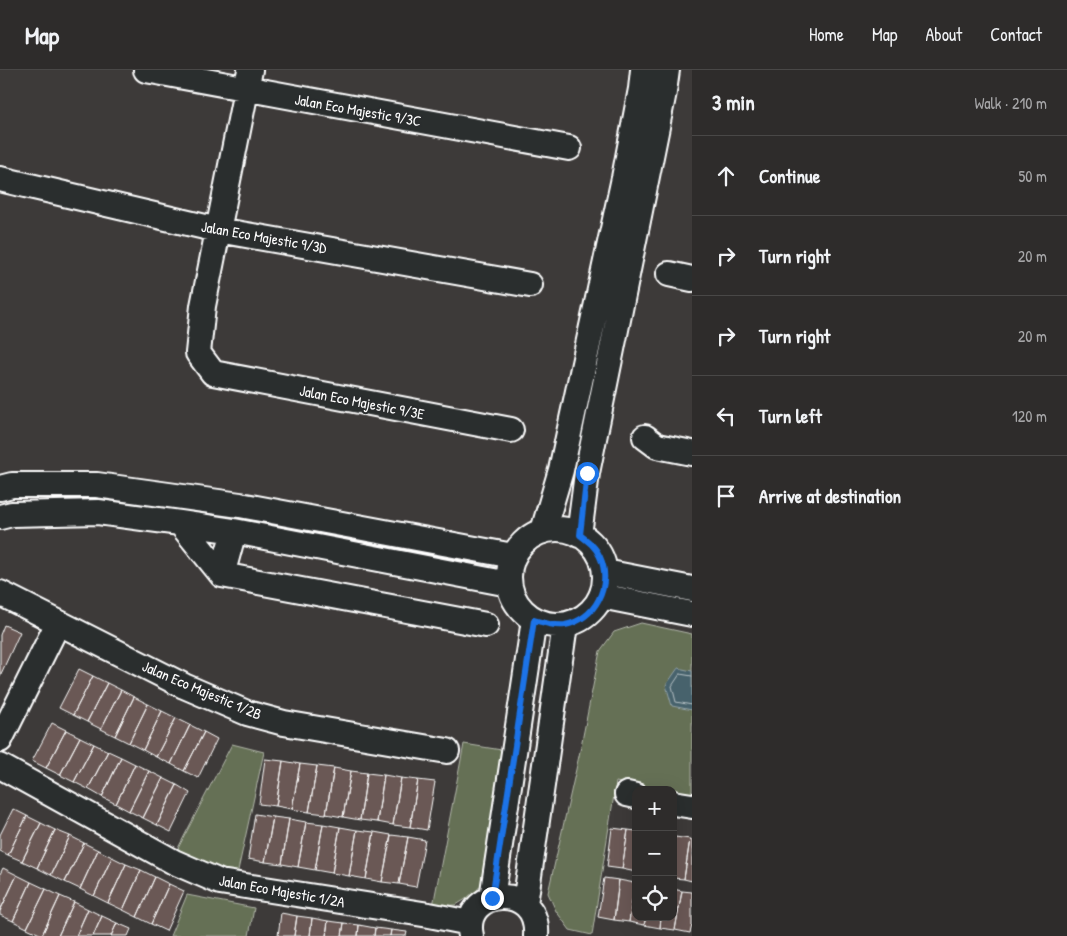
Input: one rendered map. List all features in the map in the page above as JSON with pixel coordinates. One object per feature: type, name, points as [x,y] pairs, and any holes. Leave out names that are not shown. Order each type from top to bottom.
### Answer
[{"type":"street","name":"Jalan Eco Majestic 9/3C","points":[[146,70],[248,80],[570,148]]},
{"type":"street","points":[[543,531],[564,461],[624,178],[643,70]]},
{"type":"street","points":[[580,535],[587,473],[667,70]]},
{"type":"street","points":[[218,230],[248,80]]},
{"type":"street","name":"Jalan Eco Majestic 9/3D","points":[[0,179],[218,230],[530,285]]},
{"type":"street","name":"Jalan Eco Majestic 9/3E","points":[[218,230],[203,306],[198,353],[213,374],[511,430]]},
{"type":"street","points":[[651,441],[692,453]]},
{"type":"street","points":[[0,488],[12,485],[107,486],[240,505],[513,556]]},
{"type":"street","points":[[0,517],[12,514],[98,512],[234,531],[509,584]]},
{"type":"street","points":[[180,523],[222,575],[486,625]]},
{"type":"street","points":[[568,530],[580,535],[592,544],[600,557],[605,572],[605,584],[593,610],[580,620],[565,625],[549,625],[534,620],[522,611],[514,599],[509,584],[509,570],[513,556],[531,536],[543,531],[568,530]]},
{"type":"street","points":[[222,575],[234,531]]},
{"type":"street","points":[[605,572],[692,589]]},
{"type":"street","name":"Jalan Eco Majestic 1/2B","points":[[0,593],[184,686],[247,713],[284,723],[447,751]]},
{"type":"street","points":[[601,596],[692,614]]},
{"type":"street","points":[[492,898],[534,620]]},
{"type":"street","points":[[0,740],[58,623]]},
{"type":"street","points":[[525,904],[565,625]]},
{"type":"street","name":"Jalan Eco Majestic 1/2A","points":[[0,766],[174,862],[220,882],[429,915],[470,929]]},
{"type":"street","points":[[677,804],[692,806]]},
{"type":"street","points":[[470,929],[473,915],[478,907],[492,898],[501,896],[518,899],[525,904],[535,918],[536,936]]},
{"type":"green space","points":[[641,623],[692,634],[692,797],[677,794],[677,786],[637,786],[616,782],[592,935],[570,930],[556,911],[548,893],[579,756],[600,651],[614,632]]},
{"type":"green space","points":[[232,744],[264,752],[237,875],[175,854]]},
{"type":"green space","points":[[464,744],[508,751],[487,877],[474,894],[456,905],[433,906]]},
{"type":"green space","points":[[187,895],[254,908],[249,936],[170,936]]},
{"type":"water","points":[[678,668],[692,671],[692,710],[672,706],[666,685]]},
{"type":"building","points":[[4,625],[20,632],[0,676],[0,635]]},
{"type":"building","points":[[79,669],[93,676],[73,715],[59,708]]},
{"type":"building","points":[[93,676],[107,683],[87,722],[73,715]]},
{"type":"building","points":[[107,683],[121,690],[101,729],[87,722]]},
{"type":"building","points":[[121,690],[134,697],[115,736],[101,729]]},
{"type":"building","points":[[134,697],[148,704],[129,743],[115,736]]},
{"type":"building","points":[[148,704],[162,711],[143,750],[129,743]]},
{"type":"building","points":[[162,711],[176,718],[156,757],[143,750]]},
{"type":"building","points":[[176,718],[190,725],[171,764],[156,757]]},
{"type":"building","points":[[52,723],[66,730],[46,768],[32,761]]},
{"type":"building","points":[[190,725],[204,732],[184,771],[171,764]]},
{"type":"building","points":[[66,730],[80,737],[60,775],[46,768]]},
{"type":"building","points":[[204,732],[217,739],[198,778],[184,771]]},
{"type":"building","points":[[80,737],[94,744],[74,782],[60,775]]},
{"type":"building","points":[[94,744],[108,751],[88,789],[74,782]]},
{"type":"building","points":[[108,751],[121,757],[102,797],[88,789]]},
{"type":"building","points":[[121,757],[135,764],[116,804],[102,797]]},
{"type":"building","points":[[265,759],[283,761],[276,806],[259,804]]},
{"type":"building","points":[[283,761],[300,764],[292,809],[276,806]]},
{"type":"building","points":[[135,764],[149,771],[129,811],[116,804]]},
{"type":"building","points":[[300,764],[317,766],[309,812],[292,809]]},
{"type":"building","points":[[317,766],[334,768],[326,814],[309,812]]},
{"type":"building","points":[[334,768],[351,771],[343,817],[326,814]]},
{"type":"building","points":[[149,771],[163,778],[143,818],[129,811]]},
{"type":"building","points":[[351,771],[367,773],[360,820],[343,817]]},
{"type":"building","points":[[367,773],[384,775],[377,822],[360,820]]},
{"type":"building","points":[[384,775],[401,778],[393,825],[377,822]]},
{"type":"building","points":[[163,778],[177,785],[157,825],[143,818]]},
{"type":"building","points":[[401,778],[418,780],[410,827],[393,825]]},
{"type":"building","points":[[418,780],[435,782],[427,830],[410,827]]},
{"type":"building","points":[[177,785],[190,793],[171,832],[157,825]]},
{"type":"building","points":[[13,809],[27,816],[8,855],[0,851],[0,835]]},
{"type":"building","points":[[255,814],[273,817],[265,862],[248,859]]},
{"type":"building","points":[[27,816],[41,823],[22,861],[8,855]]},
{"type":"building","points":[[273,817],[289,819],[282,864],[265,862]]},
{"type":"building","points":[[289,819],[306,822],[298,867],[282,864]]},
{"type":"building","points":[[306,822],[323,824],[315,870],[298,867]]},
{"type":"building","points":[[41,823],[55,830],[37,868],[22,861]]},
{"type":"building","points":[[323,824],[340,827],[332,873],[315,870]]},
{"type":"building","points":[[340,827],[357,830],[349,876],[332,873]]},
{"type":"building","points":[[612,828],[628,830],[622,869],[607,867]]},
{"type":"building","points":[[55,830],[70,836],[51,875],[37,868]]},
{"type":"building","points":[[357,830],[374,832],[366,879],[349,876]]},
{"type":"building","points":[[628,830],[632,830],[632,871],[622,869]]},
{"type":"building","points":[[374,832],[391,835],[382,882],[366,879]]},
{"type":"building","points":[[391,835],[408,837],[399,884],[382,882]]},
{"type":"building","points":[[70,836],[84,843],[65,882],[51,875]]},
{"type":"building","points":[[408,837],[425,840],[416,887],[399,884]]},
{"type":"building","points":[[677,837],[690,839],[684,879],[677,878]]},
{"type":"building","points":[[690,839],[692,840],[692,881],[684,879]]},
{"type":"building","points":[[84,843],[98,850],[80,889],[65,882]]},
{"type":"building","points":[[98,850],[112,857],[94,896],[80,889]]},
{"type":"building","points":[[112,857],[126,864],[108,903],[94,896]]},
{"type":"building","points":[[126,864],[141,870],[123,910],[108,903]]},
{"type":"building","points":[[3,868],[17,875],[0,911],[0,874]]},
{"type":"building","points":[[141,870],[155,877],[137,917],[123,910]]},
{"type":"building","points":[[17,875],[31,882],[13,921],[0,915],[0,911]]},
{"type":"building","points":[[155,877],[169,884],[151,924],[137,917]]},
{"type":"building","points":[[604,878],[619,880],[614,920],[598,917]]},
{"type":"building","points":[[619,880],[632,882],[632,902],[629,922],[614,920]]},
{"type":"building","points":[[31,882],[46,889],[27,928],[13,921]]},
{"type":"building","points":[[169,884],[184,891],[166,931],[151,924]]},
{"type":"building","points":[[46,889],[60,896],[42,935],[27,928]]},
{"type":"building","points":[[677,890],[682,891],[677,919]]},
{"type":"building","points":[[682,891],[692,892],[692,925],[690,933],[675,930]]},
{"type":"building","points":[[60,896],[74,902],[58,936],[42,935]]},
{"type":"building","points":[[74,902],[88,909],[76,936],[58,936]]},
{"type":"building","points":[[632,902],[632,921],[645,921],[644,925],[629,922]]},
{"type":"building","points":[[88,909],[102,916],[93,936],[76,936]]},
{"type":"building","points":[[281,913],[297,916],[294,936],[278,936]]},
{"type":"building","points":[[102,916],[117,923],[111,936],[93,936]]},
{"type":"building","points":[[297,916],[312,918],[310,936],[294,936]]},
{"type":"building","points":[[312,918],[328,921],[326,936],[310,936]]},
{"type":"building","points":[[328,921],[344,923],[342,936],[326,936]]},
{"type":"building","points":[[645,921],[661,921],[660,928],[644,925]]},
{"type":"building","points":[[661,921],[677,921],[675,930],[660,928]]},
{"type":"building","points":[[117,923],[131,929],[128,936],[111,936]]},
{"type":"building","points":[[344,923],[359,925],[358,936],[342,936]]},
{"type":"building","points":[[359,925],[375,928],[374,936],[358,936]]},
{"type":"building","points":[[375,928],[391,930],[390,936],[374,936]]},
{"type":"building","points":[[391,930],[407,932],[406,936],[390,936]]},
{"type":"route","points":[[492,898],[534,620],[549,625],[565,625],[580,620],[593,610],[605,584],[605,572],[600,557],[592,544],[580,535],[587,473]]}]
